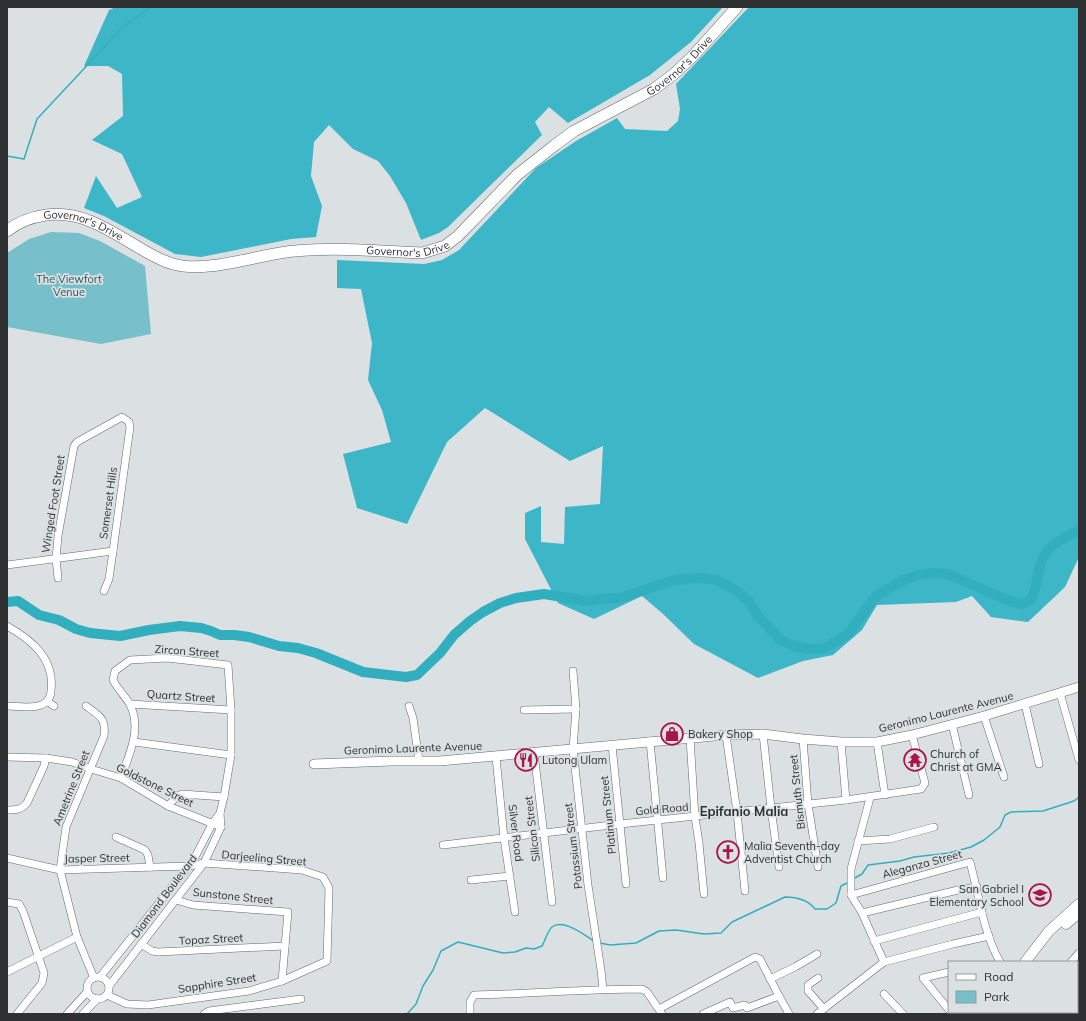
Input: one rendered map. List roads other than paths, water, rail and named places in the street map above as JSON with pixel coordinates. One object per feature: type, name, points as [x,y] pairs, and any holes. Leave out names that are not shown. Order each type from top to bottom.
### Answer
[{"type":"highway","name":"Governor's Drive","points":[[7,231],[20,223],[35,217],[68,214],[100,225],[157,258],[172,264],[187,267],[203,267],[294,251],[330,249],[422,253],[433,251],[445,246],[458,236],[517,175],[574,131],[654,89],[674,74],[693,56],[737,7]]},
{"type":"main road","points":[[1026,961],[1049,932],[1079,904]]},
{"type":"main road","points":[[1035,961],[1061,929],[1079,913]]},
{"type":"street","name":"Winged Foot Street","points":[[58,578],[56,559],[58,536],[74,446],[77,442],[117,419],[122,417],[126,419]]},
{"type":"street","name":"Somerset Hills","points":[[104,591],[109,580],[130,427],[129,422],[126,419]]},
{"type":"street","points":[[7,565],[113,551]]},
{"type":"street","points":[[7,626],[23,636],[36,647],[48,663],[52,688],[51,696],[47,702],[42,705],[7,706]]},
{"type":"street","name":"Zircon Street","points":[[130,704],[113,680],[115,671],[130,660],[168,658],[228,665]]},
{"type":"street","name":"Diamond Boulevard","points":[[109,986],[204,863],[221,827],[220,813],[231,756],[231,710],[228,665]]},
{"type":"street","name":"Potassium Street","points":[[573,671],[576,709],[573,749],[581,828],[603,989]]},
{"type":"street","name":"Geronimo Laurente Avenue","points":[[314,764],[440,761],[726,735],[763,734],[841,742],[878,742],[912,735],[984,716],[1079,687]]},
{"type":"street","points":[[1060,693],[1079,760]]},
{"type":"street","points":[[47,702],[54,706]]},
{"type":"street","points":[[121,778],[134,742],[135,724],[130,704]]},
{"type":"street","name":"Quartz Street","points":[[130,704],[231,710]]},
{"type":"street","points":[[1024,704],[1039,764]]},
{"type":"street","name":"Ametrine Street","points":[[86,706],[100,716],[105,726],[104,736],[66,827],[60,870],[77,937],[97,978]]},
{"type":"street","points":[[409,706],[413,718],[419,761]]},
{"type":"street","points":[[524,710],[576,709]]},
{"type":"street","points":[[984,716],[1004,777]]},
{"type":"street","points":[[952,724],[969,795]]},
{"type":"street","points":[[763,734],[771,808],[780,867]]},
{"type":"street","points":[[726,735],[737,812],[745,891]]},
{"type":"street","points":[[878,742],[885,795],[921,789],[924,787],[925,783],[912,735]]},
{"type":"street","points":[[690,738],[695,817],[704,894]]},
{"type":"street","name":"Bismuth Street","points":[[803,739],[808,804],[818,867]]},
{"type":"street","points":[[650,741],[663,878]]},
{"type":"street","points":[[134,742],[231,756]]},
{"type":"street","points":[[841,742],[846,800]]},
{"type":"street","name":"Platinum Street","points":[[612,745],[626,884]]},
{"type":"street","name":"Silicon Street","points":[[534,753],[552,902]]},
{"type":"street","name":"Silver Road","points":[[496,756],[504,838],[515,912]]},
{"type":"street","name":"Goldstone Street","points":[[7,757],[46,758],[72,762],[121,778],[168,806],[221,827]]},
{"type":"street","points":[[7,810],[23,808],[27,803],[44,766],[46,758]]},
{"type":"street","points":[[168,806],[177,796],[182,794],[224,797]]},
{"type":"street","name":"Gold Road","points":[[443,845],[581,828],[695,817],[870,798],[885,795]]},
{"type":"street","points":[[870,798],[851,869],[851,895],[862,913],[884,962]]},
{"type":"street","name":"Diamond Boulevard","points":[[97,978],[189,866],[212,824],[220,813]]},
{"type":"street","points":[[858,841],[890,839],[934,827]]},
{"type":"street","points":[[116,837],[145,850],[148,855],[150,867]]},
{"type":"street","name":"Jasper Street","points":[[7,858],[60,870],[189,866]]},
{"type":"street","name":"Aleganza Street","points":[[851,895],[970,862],[989,936],[993,949],[999,961]]},
{"type":"street","name":"Darjeeling Street","points":[[189,866],[204,863],[302,870],[323,877],[329,888],[327,961]]},
{"type":"street","points":[[471,880],[510,876]]},
{"type":"street","points":[[862,913],[976,887]]},
{"type":"street","name":"Sunstone Street","points":[[176,900],[193,904],[288,912],[285,946]]},
{"type":"street","points":[[7,902],[19,904],[23,911],[44,973],[42,983],[17,1014]]},
{"type":"street","points":[[874,941],[982,912]]},
{"type":"street","points":[[816,1014],[884,962],[989,936]]},
{"type":"street","points":[[7,972],[77,937]]},
{"type":"street","name":"Topaz Street","points":[[141,944],[152,951],[158,952],[285,946]]},
{"type":"street","points":[[282,981],[285,946]]},
{"type":"street","points":[[1072,961],[1079,953]]},
{"type":"street","points":[[770,979],[817,954]]},
{"type":"street","points":[[470,1014],[470,1002],[474,995],[555,993],[603,989],[644,990],[647,992],[660,1012],[755,957],[760,959],[789,1014]]},
{"type":"street","name":"Sapphire Street","points":[[107,995],[127,1004],[148,1005],[249,990],[282,981],[327,961]]},
{"type":"street","points":[[948,972],[923,978],[948,1009]]},
{"type":"street","points":[[67,1014],[87,992],[89,982],[97,978],[106,980],[109,986],[107,995],[97,1000],[83,1014]]},
{"type":"street","points":[[818,978],[808,985],[808,991],[824,1009]]},
{"type":"street","points":[[87,992],[91,997],[97,1000]]},
{"type":"street","points":[[884,994],[902,1014]]},
{"type":"street","points":[[703,1014],[730,1002],[733,1008],[745,1005],[747,1008],[779,996]]},
{"type":"street","points":[[204,1014],[209,1011],[301,999]]},
{"type":"waterway","points":[[7,156],[24,159],[37,119],[123,27],[151,7]]},
{"type":"waterway","points":[[7,602],[18,601],[39,615],[59,620],[76,629],[90,633],[120,636],[180,626],[201,628],[220,635],[249,637],[279,646],[298,648],[316,653],[363,672],[406,677],[417,675],[440,653],[454,635],[470,621],[500,603],[516,598],[544,594],[586,601],[620,598],[674,580],[699,578],[717,580],[736,590],[749,602],[758,616],[781,640],[794,646],[808,649],[823,649],[849,633],[875,597],[903,580],[918,575],[934,573],[947,574],[1010,601],[1021,604],[1030,601],[1035,591],[1040,565],[1047,551],[1057,542],[1079,530]]},
{"type":"waterway","points":[[853,879],[862,874],[868,865],[949,853],[971,847],[984,840],[1000,827],[1005,815],[1011,812],[1043,811],[1074,801],[1079,797]]},
{"type":"waterway","points":[[600,943],[610,945],[636,943],[659,931],[676,930],[704,934],[721,933],[732,922],[785,897],[802,900],[809,903],[815,909],[827,909],[836,903],[841,886],[849,882]]},
{"type":"waterway","points":[[407,1014],[416,1004],[423,986],[433,970],[441,951],[458,942],[503,953],[515,952],[526,948],[534,949],[542,946],[549,931],[552,927],[557,925],[573,928],[594,941]]},
{"type":"place","name":"Bakery Shop","points":[[672,734]]},
{"type":"place","name":"Lutong Ulam","points":[[526,760]]},
{"type":"place","name":"Church of Christ at GMA","points":[[915,760]]},
{"type":"place","name":"Malia Seventh-day Adventist Church","points":[[728,852]]},
{"type":"place","name":"San Gabriel I Elementary School","points":[[1040,895]]},
{"type":"district","name":"Epifanio Malia","points":[[744,811]]},
{"type":"park label","name":"The Viewfort Venue","points":[[69,285]]}]
